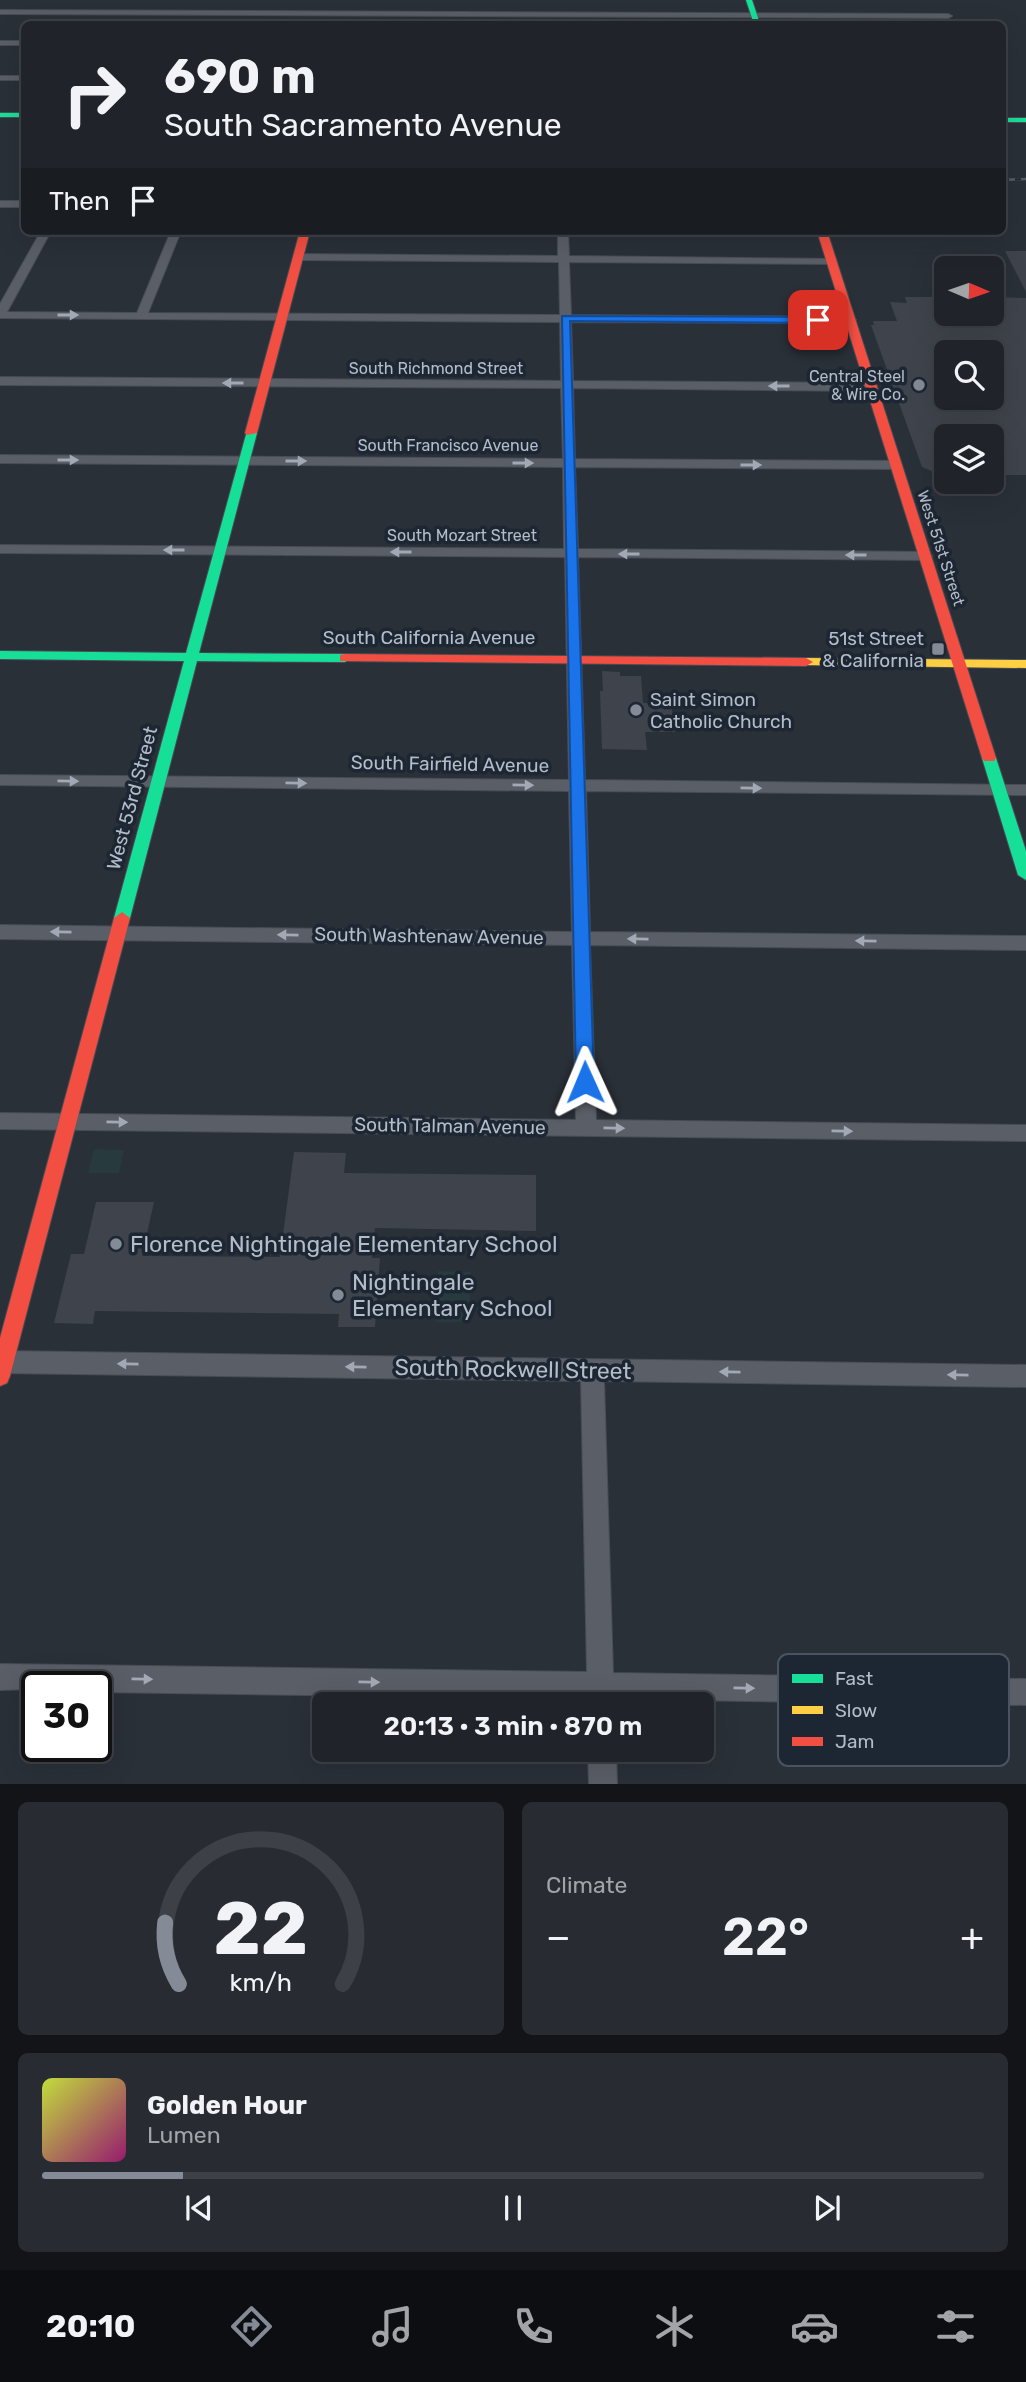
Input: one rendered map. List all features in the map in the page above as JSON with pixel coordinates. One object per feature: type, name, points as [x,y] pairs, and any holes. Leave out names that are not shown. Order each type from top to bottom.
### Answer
[{"type":"street","points":[[164,21],[176,0]]},
{"type":"street","points":[[361,21],[367,0]]},
{"type":"street","points":[[558,0],[559,21]]},
{"type":"street","points":[[0,12],[559,15],[753,13],[948,16]]},
{"type":"street","points":[[0,43],[21,43]]},
{"type":"street","points":[[0,78],[21,78]]},
{"type":"street","points":[[0,115],[21,115]]},
{"type":"street","points":[[1006,120],[1026,120]]},
{"type":"street","points":[[0,204],[21,204]]},
{"type":"street","points":[[44,235],[0,314],[850,320]]},
{"type":"street","points":[[141,316],[174,235]]},
{"type":"street","name":"West 53rd Street","points":[[1,1367],[304,235]]},
{"type":"street","points":[[563,235],[586,1128]]},
{"type":"street","name":"West 51st Street","points":[[823,235],[1026,875]]},
{"type":"street","points":[[298,257],[831,261]]},
{"type":"street","name":"South Richmond Street","points":[[0,381],[872,387]]},
{"type":"street","name":"South Francisco Avenue","points":[[0,460],[896,466]]},
{"type":"street","name":"South Mozart Street","points":[[0,549],[925,556]]},
{"type":"street","name":"South California Avenue","points":[[0,655],[1026,664]]},
{"type":"street","name":"South Fairfield Avenue","points":[[0,780],[1026,790]]},
{"type":"street","name":"South Washtenaw Avenue","points":[[0,932],[1026,943]]},
{"type":"street","name":"South Talman Avenue","points":[[0,1121],[1026,1133]]},
{"type":"street","name":"South Rockwell Street","points":[[1,1367],[592,1370],[1026,1376]]},
{"type":"street","points":[[592,1370],[601,1692]]},
{"type":"street","points":[[0,1677],[501,1692]]},
{"type":"street","points":[[714,1694],[778,1694]]},
{"type":"street","points":[[603,1762],[603,1783]]},
{"type":"green space","points":[[94,1149],[124,1150],[119,1173],[88,1173]]},
{"type":"green space","points":[[438,1271],[471,1272],[469,1322],[436,1322]]},
{"type":"building","points":[[1005,251],[1026,251],[1026,292]]},
{"type":"building","name":"Central Steel & Wire Co.","points":[[905,297],[934,297],[934,326],[1004,326],[1004,297],[1026,298],[1026,475],[1004,475],[1004,424],[934,424],[934,472],[922,467],[871,325],[874,325],[873,321],[897,321],[890,302],[907,303]]},
{"type":"building","name":"Saint Simon Catholic Church","points":[[602,671],[620,672],[620,676],[641,676],[643,703],[671,703],[675,732],[645,732],[647,750],[602,749]]},
{"type":"building","name":"Florence Nightingale Elementary School","points":[[294,1152],[346,1153],[344,1173],[536,1175],[536,1231],[375,1228],[372,1258],[380,1258],[375,1327],[338,1327],[339,1314],[95,1311],[93,1324],[54,1323],[71,1254],[84,1254],[96,1202],[154,1202],[142,1256],[280,1257]]},
{"type":"railway","points":[[1006,180],[1026,179]]},
{"type":"traffic: fast","points":[[749,0],[756,21]]},
{"type":"traffic: fast","points":[[0,115],[21,115]]},
{"type":"traffic: fast","points":[[1006,120],[1026,120]]},
{"type":"traffic: fast","points":[[122,918],[251,433]]},
{"type":"traffic: fast","points":[[0,655],[345,658]]},
{"type":"traffic: fast","points":[[989,758],[1026,875]]},
{"type":"traffic: slow","points":[[806,662],[1026,664]]},
{"type":"traffic: jam","points":[[251,433],[304,235]]},
{"type":"traffic: jam","points":[[823,235],[989,758]]},
{"type":"traffic: jam","points":[[345,658],[806,662]]},
{"type":"traffic: jam","points":[[0,1376],[122,918]]},
{"type":"place","name":"Central Steel & Wire Co.","points":[[919,385]]},
{"type":"place","name":"51st Street & California","points":[[938,649]]},
{"type":"place","name":"Saint Simon Catholic Church","points":[[636,710]]},
{"type":"place","name":"Florence Nightingale Elementary School","points":[[116,1244]]},
{"type":"place","name":"Nightingale Elementary School","points":[[338,1295]]},
{"type":"route","points":[[585,1082],[565,318],[818,320]]}]
